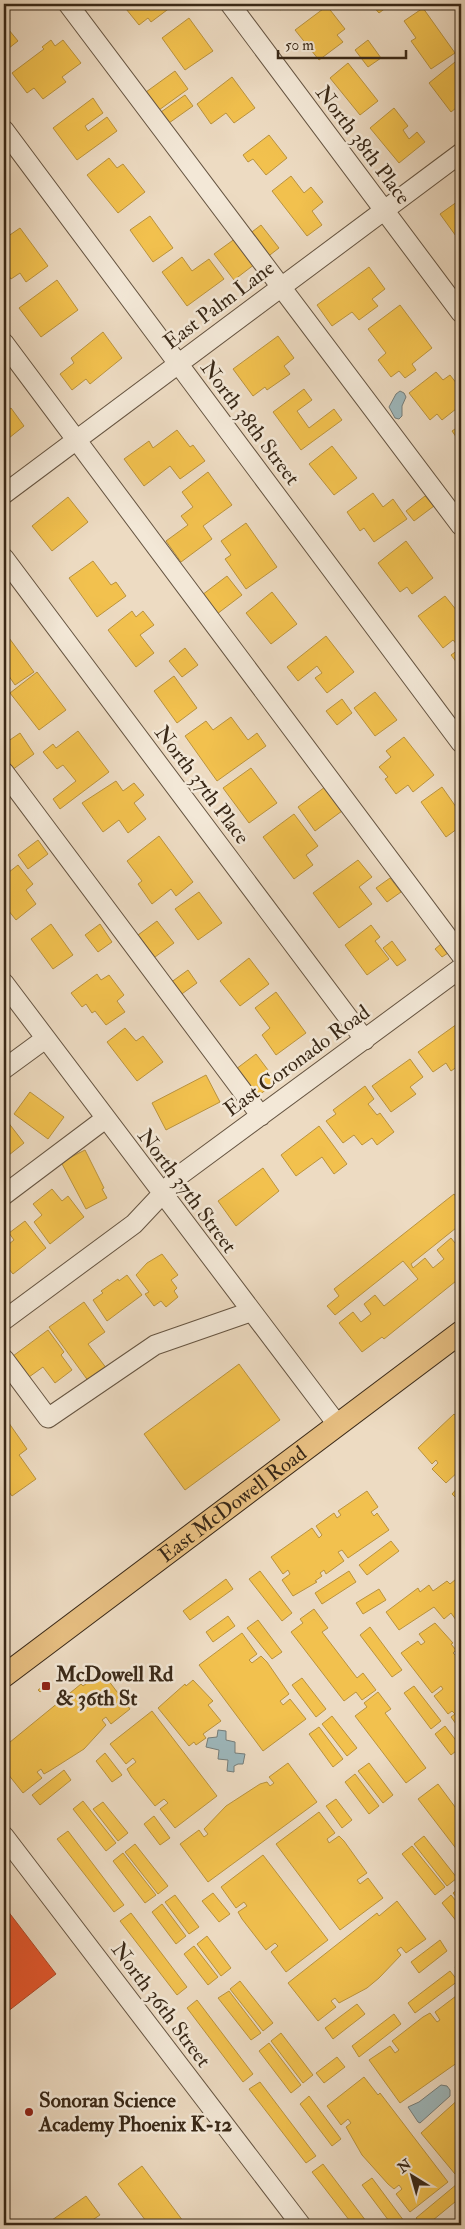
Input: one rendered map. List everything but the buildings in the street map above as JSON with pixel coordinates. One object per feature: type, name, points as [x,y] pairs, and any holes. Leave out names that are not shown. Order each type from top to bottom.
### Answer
[{"type":"main road","name":"East McDowell Road","points":[[4,1676],[461,1332]]},
{"type":"street","points":[[68,4],[461,526]]},
{"type":"street","name":"North 38th Place","points":[[230,4],[461,314]]},
{"type":"street","name":"North 38th Street","points":[[4,130],[461,743]]},
{"type":"street","name":"East Palm Lane","points":[[4,494],[461,153]]},
{"type":"street","points":[[4,343],[461,955]]},
{"type":"street","name":"North 37th Place","points":[[4,558],[365,1040]]},
{"type":"street","points":[[4,772],[261,1116]]},
{"type":"street","name":"East Coronado Road","points":[[4,1320],[134,1224],[180,1175],[461,968]]},
{"type":"street","name":"North 37th Street","points":[[4,983],[250,1312],[337,1424]]},
{"type":"street","points":[[4,1069],[45,1038]]},
{"type":"street","points":[[4,1195],[105,1119]]},
{"type":"street","points":[[4,1359],[48,1418],[154,1345],[250,1312]]},
{"type":"street","name":"North 36th Street","points":[[4,1836],[301,2225]]},
{"type":"water","points":[[400,391],[406,397],[402,406],[402,416],[399,419],[395,418],[389,407],[396,394]]},
{"type":"water","points":[[218,1730],[226,1731],[226,1740],[235,1742],[235,1753],[245,1754],[243,1764],[234,1766],[234,1772],[227,1771],[228,1760],[218,1759],[219,1750],[206,1747],[208,1738],[217,1737]]},
{"type":"water","points":[[441,2085],[447,2086],[450,2090],[450,2096],[420,2123],[418,2122],[408,2107],[419,2102]]},
{"type":"place","name":"McDowell Rd & 36th St","points":[[46,1686]]},
{"type":"place","name":"Sonoran Science Academy Phoenix K-12","points":[[29,2112]]}]
